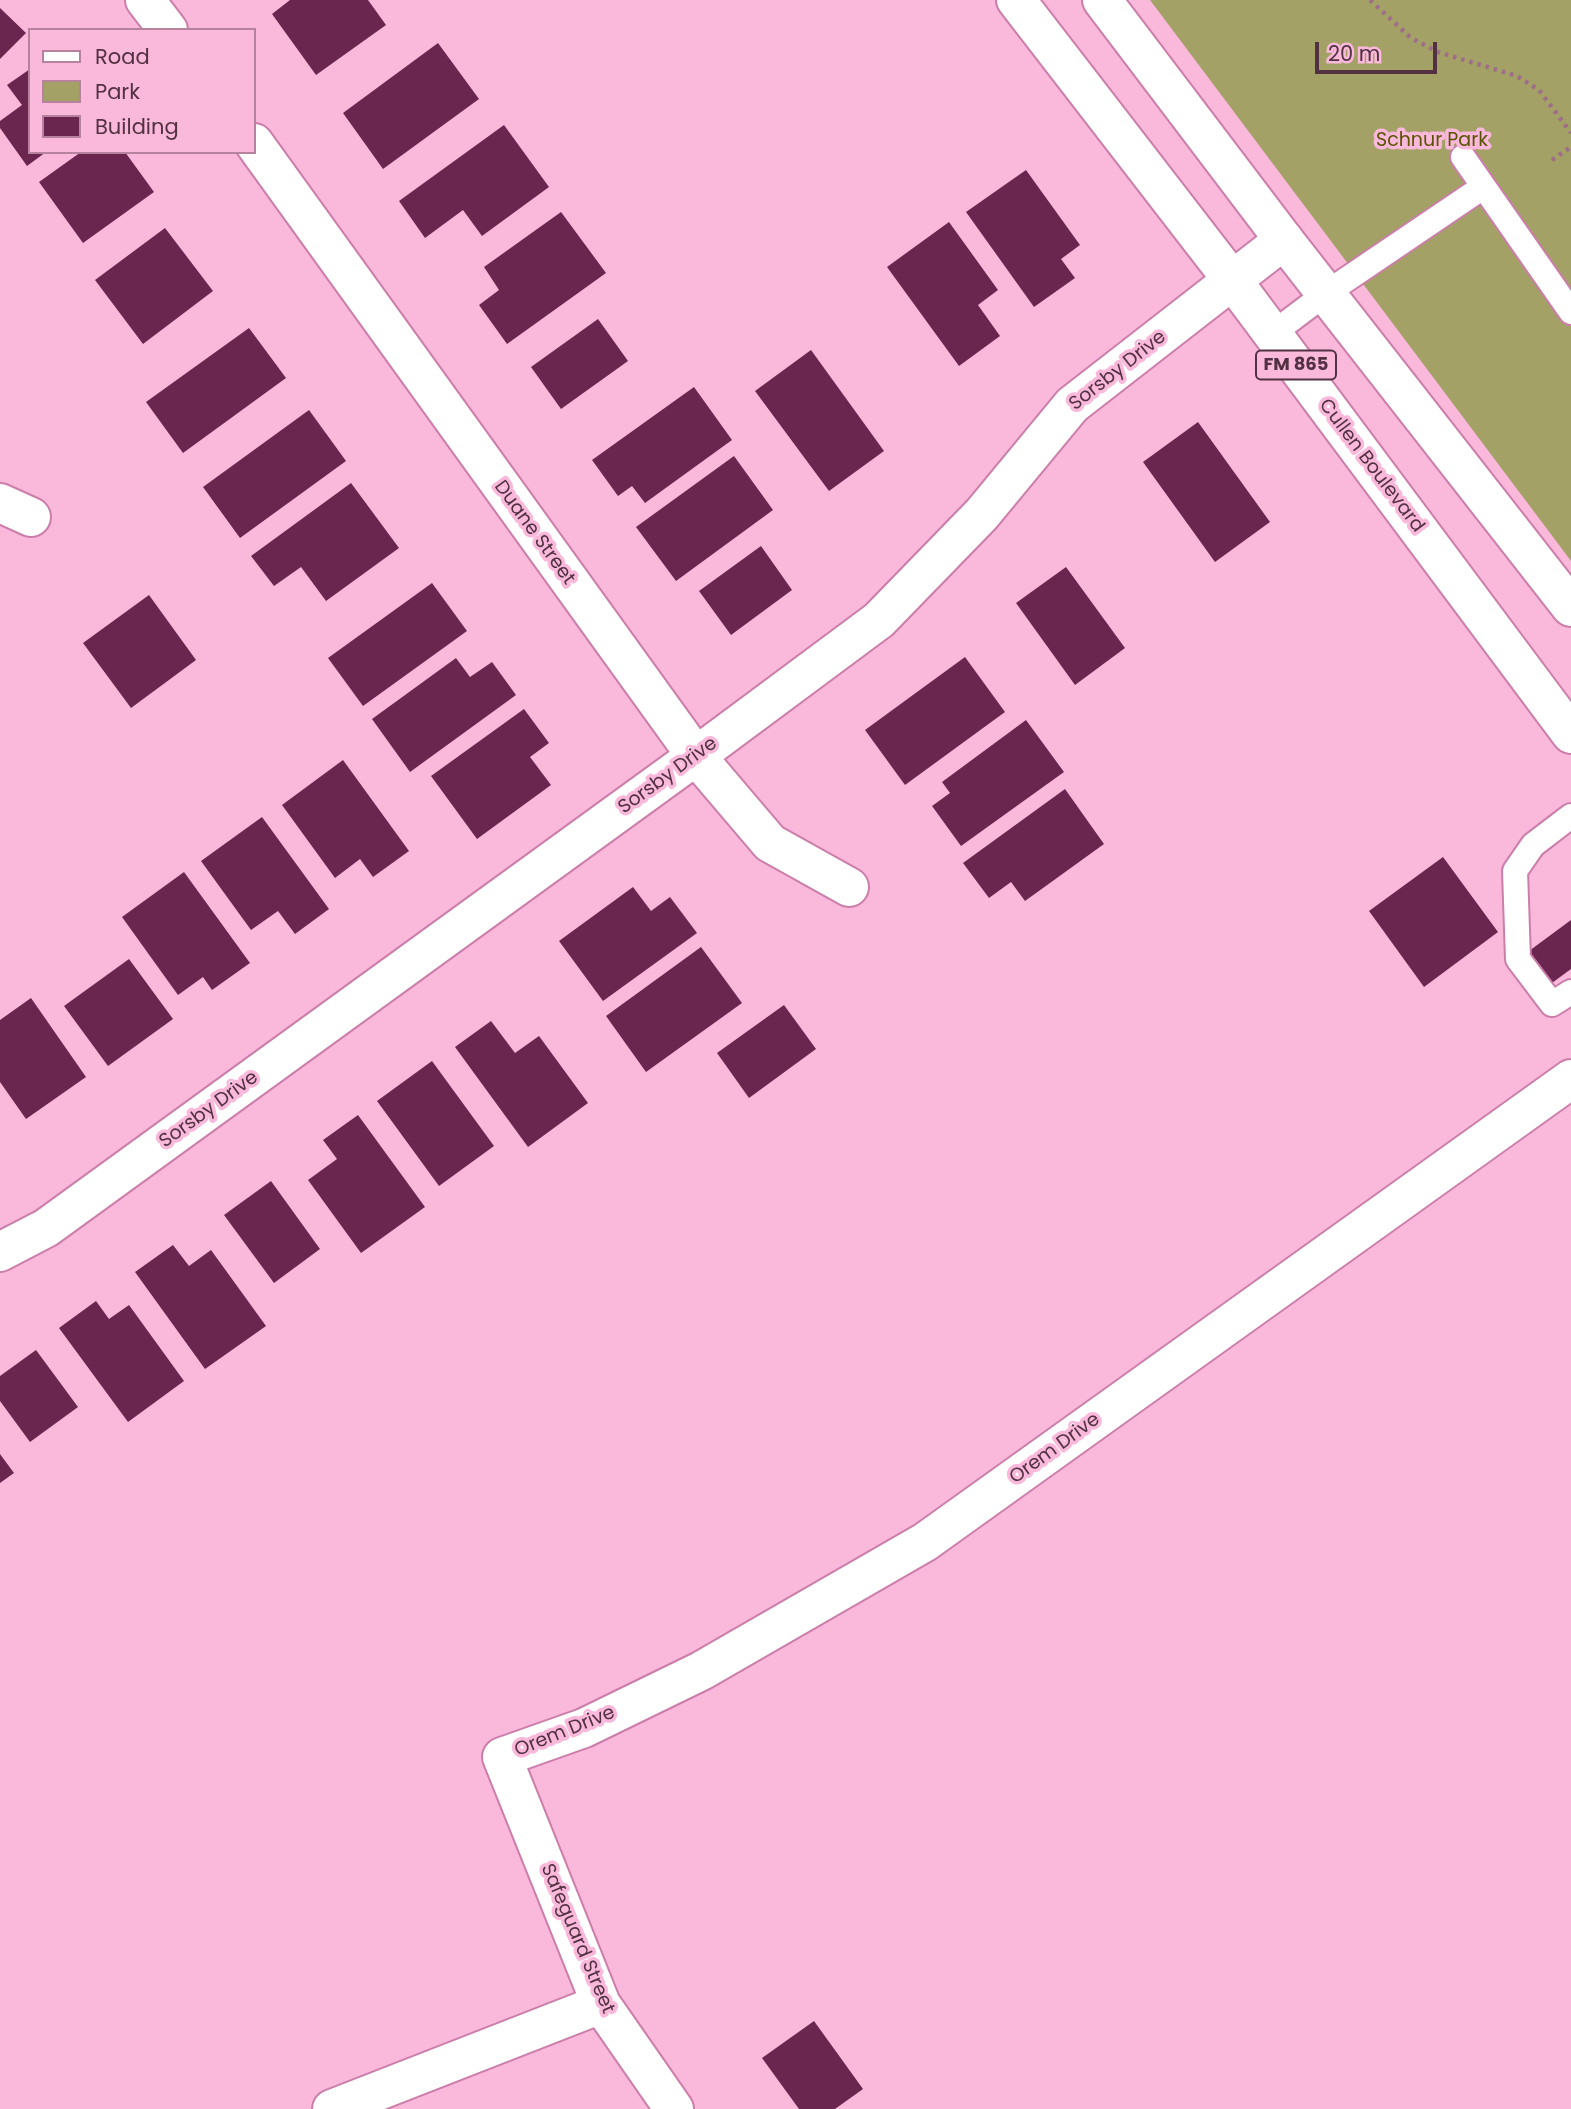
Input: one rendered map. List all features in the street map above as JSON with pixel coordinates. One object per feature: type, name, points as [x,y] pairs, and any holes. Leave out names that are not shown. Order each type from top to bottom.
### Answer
[{"type":"street","points":[[145,0],[166,28]]},
{"type":"street","name":"Cullen Boulevard","points":[[1016,0],[1233,281],[1571,734]]},
{"type":"street","name":"FM 865","points":[[1102,0],[1325,294],[1571,607]]},
{"type":"street","name":"Duane Street","points":[[256,146],[695,756],[770,843],[849,887]]},
{"type":"street","name":"Sorsby Drive","points":[[0,1252],[46,1228],[879,620],[982,514],[1072,405],[1284,240]]},
{"type":"street","name":"Orem Drive","points":[[502,1757],[584,1728],[701,1671],[925,1542],[1571,1079]]},
{"type":"street","name":"Safeguard Street","points":[[502,1757],[601,2004],[674,2109]]},
{"type":"street","points":[[332,2109],[601,2004]]},
{"type":"lane","points":[[1463,157],[1571,312]]},
{"type":"lane","points":[[1272,334],[1325,294],[1483,187]]},
{"type":"lane","points":[[1571,816],[1533,845],[1515,871],[1518,959],[1552,1004],[1571,992]]},
{"type":"path","points":[[1370,0],[1411,38],[1438,52],[1517,76],[1539,90],[1571,133]]},
{"type":"path","points":[[1552,160],[1571,147]]},
{"type":"green space","name":"Schnur Park","points":[[1150,0],[1571,0],[1571,561]]},
{"type":"building","points":[[290,0],[368,0],[386,25],[316,75],[272,14]]},
{"type":"building","points":[[0,8],[26,33],[0,59]]},
{"type":"building","points":[[438,43],[479,99],[383,169],[343,113]]},
{"type":"building","points":[[28,70],[28,154],[43,154],[27,166],[0,128],[0,121],[22,105],[7,85]]},
{"type":"building","points":[[504,125],[549,187],[482,236],[463,210],[425,238],[399,201]]},
{"type":"building","points":[[78,154],[126,154],[154,192],[83,243],[39,182]]},
{"type":"building","points":[[1026,170],[1080,245],[1061,259],[1075,278],[1034,307],[966,212]]},
{"type":"building","points":[[561,212],[606,273],[507,344],[479,305],[499,290],[484,267]]},
{"type":"building","points":[[949,222],[998,290],[978,305],[1000,336],[959,366],[887,267]]},
{"type":"building","points":[[165,228],[213,291],[143,344],[95,280]]},
{"type":"building","points":[[598,319],[628,361],[561,409],[531,367]]},
{"type":"building","points":[[249,328],[286,378],[183,453],[146,402]]},
{"type":"building","points":[[811,350],[884,451],[829,491],[755,391]]},
{"type":"building","points":[[694,387],[732,440],[645,503],[632,486],[618,496],[592,460]]},
{"type":"building","points":[[309,410],[346,461],[240,538],[203,487]]},
{"type":"building","points":[[1198,422],[1270,522],[1215,562],[1143,462]]},
{"type":"building","points":[[734,456],[773,510],[676,581],[636,527]]},
{"type":"building","points":[[351,483],[399,548],[326,601],[301,567],[274,586],[251,556]]},
{"type":"building","points":[[761,546],[792,590],[731,635],[699,591]]},
{"type":"building","points":[[1066,567],[1125,648],[1075,685],[1016,603]]},
{"type":"building","points":[[432,583],[467,631],[363,706],[328,658]]},
{"type":"building","points":[[149,595],[196,660],[131,708],[83,643]]},
{"type":"building","points":[[965,657],[1005,712],[905,785],[865,730]]},
{"type":"building","points":[[456,658],[470,677],[492,662],[516,695],[410,772],[372,719]]},
{"type":"building","points":[[524,709],[549,743],[530,757],[551,785],[477,839],[431,776]]},
{"type":"building","points":[[1026,720],[1064,772],[961,846],[932,806],[950,793],[942,782]]},
{"type":"building","points":[[343,760],[409,851],[373,877],[360,859],[335,878],[282,805]]},
{"type":"building","points":[[1065,789],[1104,844],[1025,901],[1011,882],[989,898],[963,863]]},
{"type":"building","points":[[262,817],[329,909],[295,934],[278,911],[251,930],[201,861]]},
{"type":"building","points":[[1443,857],[1498,932],[1424,987],[1369,911]]},
{"type":"building","points":[[184,872],[250,963],[212,990],[203,977],[178,995],[122,917]]},
{"type":"building","points":[[633,887],[651,911],[670,897],[697,933],[603,1001],[559,941]]},
{"type":"building","points":[[1571,920],[1571,969],[1552,983],[1529,951]]},
{"type":"building","points":[[701,947],[742,1003],[646,1072],[606,1016]]},
{"type":"building","points":[[129,959],[173,1019],[108,1066],[64,1006]]},
{"type":"building","points":[[31,998],[86,1077],[26,1119],[0,1082],[0,1020]]},
{"type":"building","points":[[784,1005],[816,1049],[749,1098],[717,1053]]},
{"type":"building","points":[[491,1021],[515,1053],[539,1036],[588,1103],[528,1147],[455,1047]]},
{"type":"building","points":[[432,1061],[494,1146],[439,1186],[377,1101]]},
{"type":"building","points":[[358,1115],[425,1207],[361,1253],[308,1180],[337,1159],[323,1140]]},
{"type":"building","points":[[271,1181],[320,1249],[274,1283],[224,1215]]},
{"type":"building","points":[[173,1245],[189,1266],[211,1250],[266,1326],[205,1369],[135,1272]]},
{"type":"building","points":[[96,1301],[109,1319],[129,1305],[184,1381],[128,1422],[59,1328]]},
{"type":"building","points":[[36,1350],[78,1407],[30,1442],[0,1401],[0,1376]]},
{"type":"building","points":[[0,1454],[14,1473],[0,1483]]},
{"type":"building","points":[[814,2021],[863,2089],[835,2109],[799,2109],[762,2058]]}]
